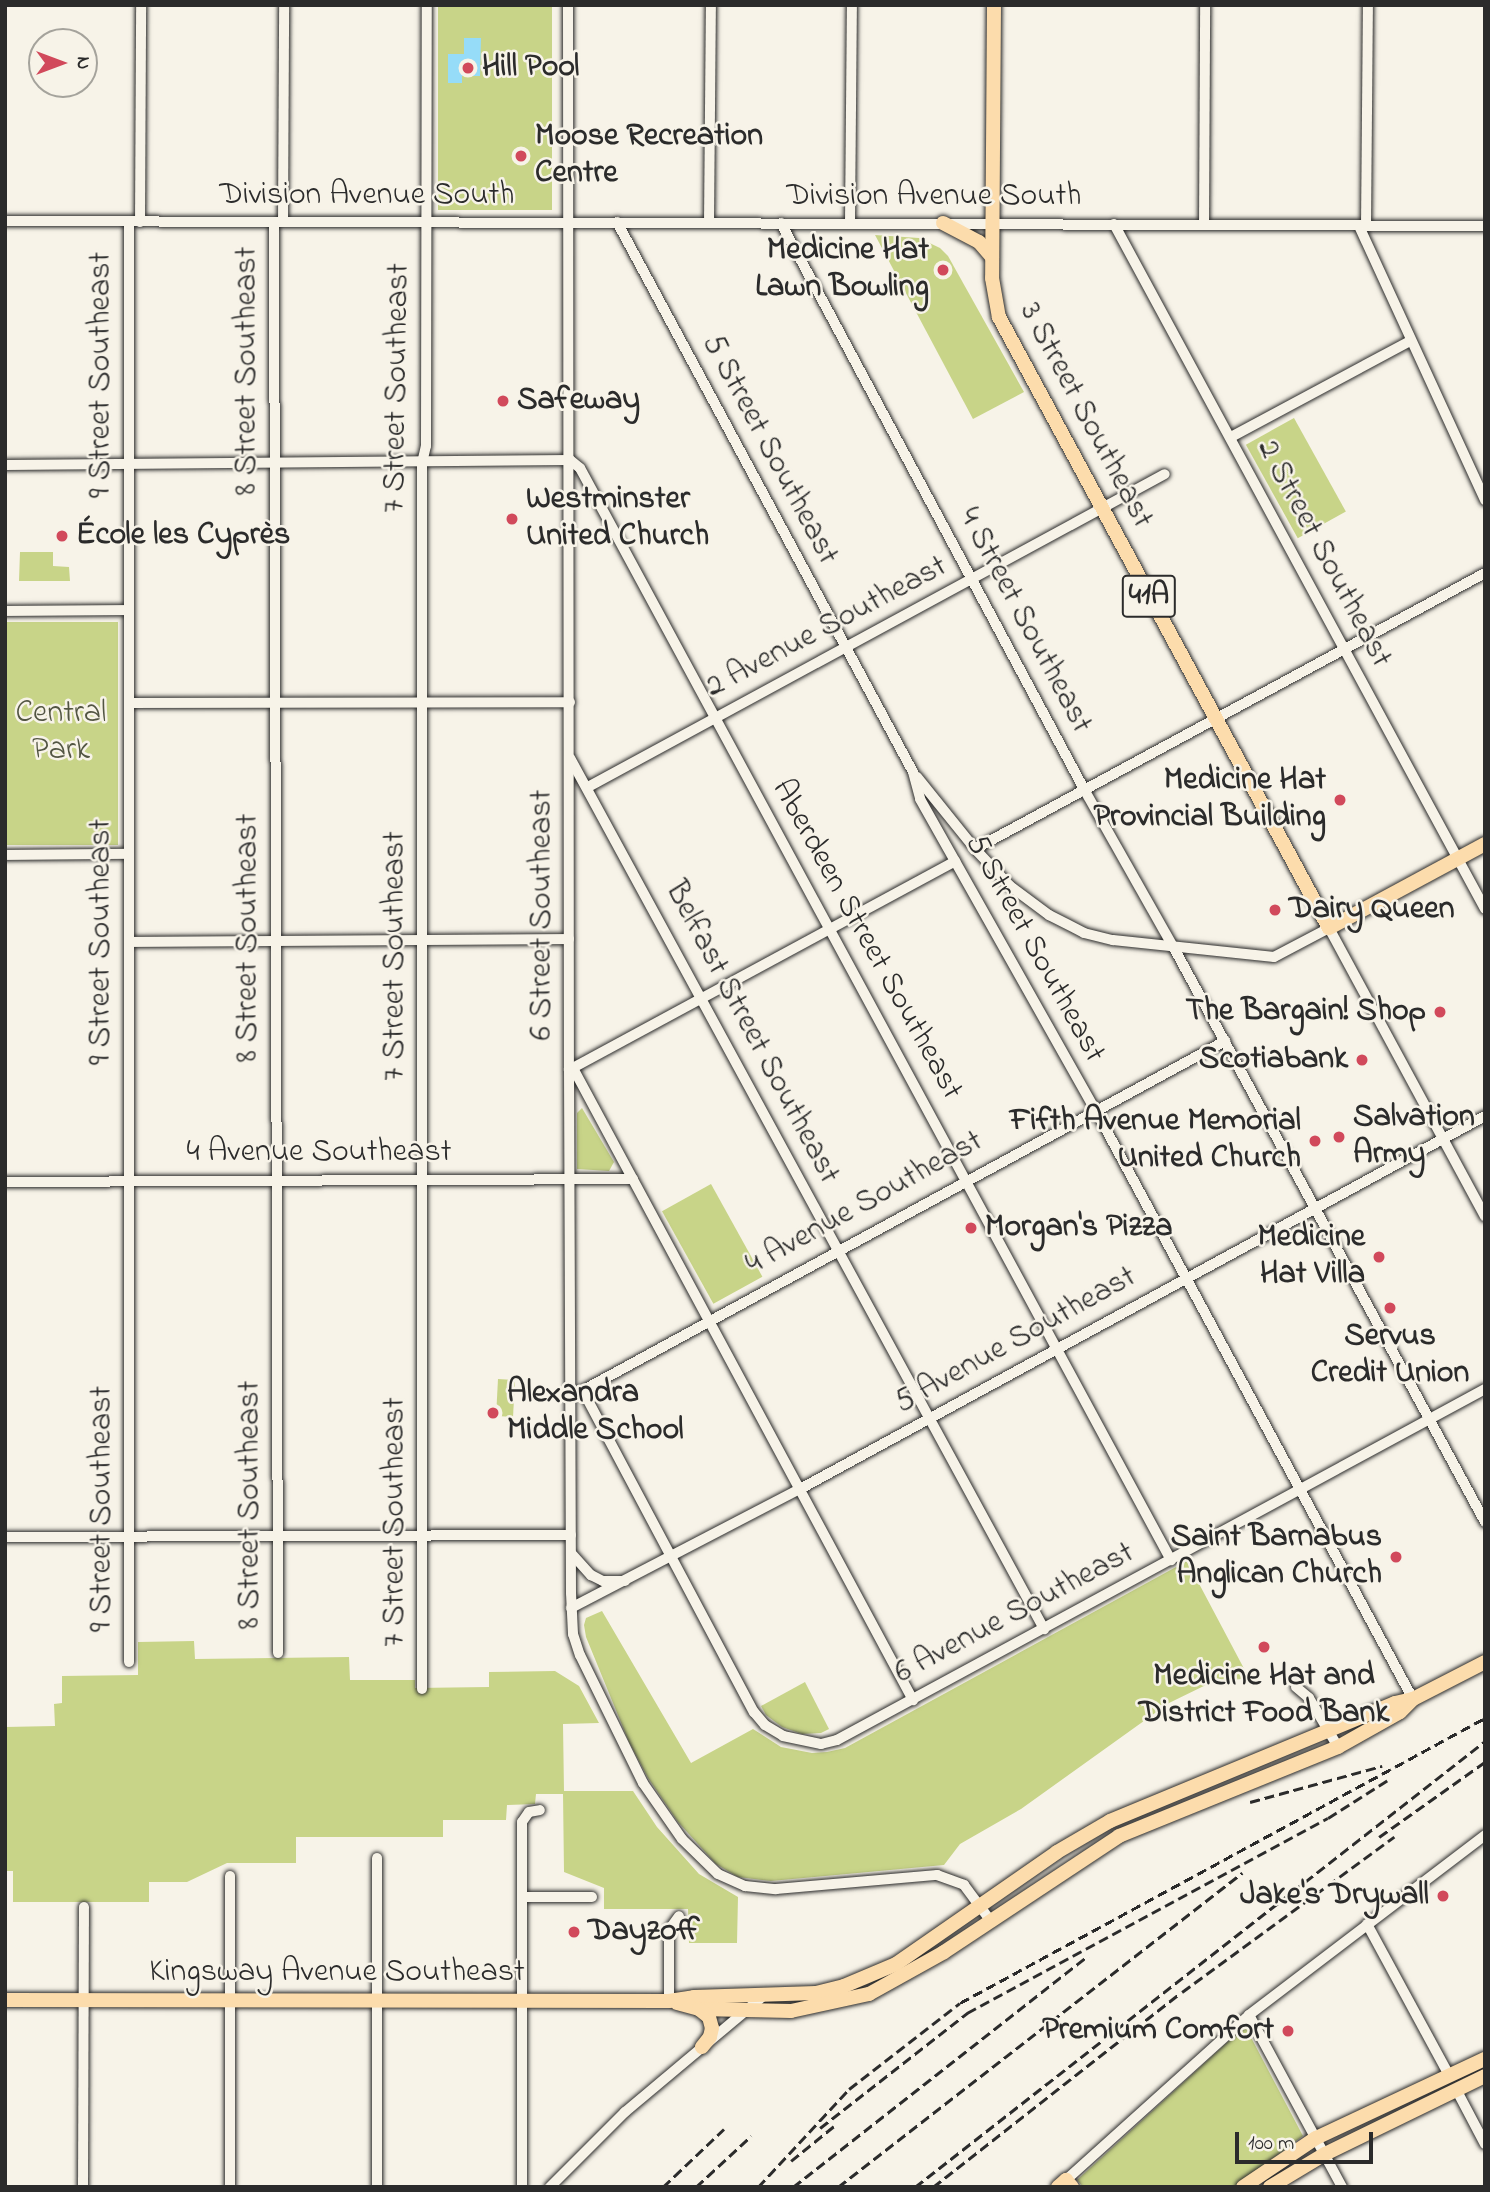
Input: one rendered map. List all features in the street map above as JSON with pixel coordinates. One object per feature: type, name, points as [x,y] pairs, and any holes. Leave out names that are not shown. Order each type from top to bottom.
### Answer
[{"type":"main road","name":"41A","points":[[992,223],[994,5]]},
{"type":"main road","points":[[943,223],[979,242],[992,257]]},
{"type":"main road","name":"3 Street Southeast","points":[[992,223],[993,299],[1002,326],[1329,928]]},
{"type":"main road","points":[[1329,928],[1485,844]]},
{"type":"main road","points":[[986,1913],[1057,1852],[1110,1821],[1395,1703],[1413,1699],[1485,1662]]},
{"type":"main road","points":[[986,1913],[1119,1836],[1338,1747],[1399,1712],[1413,1699]]},
{"type":"main road","name":"Kingsway Avenue Southeast","points":[[5,2000],[669,2001],[694,1997],[816,1993],[864,1979],[896,1964],[986,1913]]},
{"type":"main road","name":"Kingsway Avenue Southeast","points":[[669,2001],[699,2008],[748,2011],[814,2008],[869,1994],[944,1952],[986,1913]]},
{"type":"main road","points":[[699,2008],[709,2017],[712,2028],[710,2037],[702,2047]]},
{"type":"main road","points":[[1242,2187],[1316,2138],[1485,2059]]},
{"type":"main road","points":[[1270,2187],[1325,2154],[1485,2076]]},
{"type":"street","name":"9 Street Southeast","points":[[129,1662],[128,464],[141,5]]},
{"type":"street","name":"8 Street Southeast","points":[[278,1653],[275,464],[284,5]]},
{"type":"street","name":"7 Street Southeast","points":[[422,1689],[422,463],[426,446],[427,5]]},
{"type":"street","name":"6 Street Southeast","points":[[568,5],[570,1535],[571,1608],[578,1650],[643,1783],[682,1839],[718,1874],[745,1886],[776,1889],[937,1875],[964,1885],[986,1913]]},
{"type":"street","points":[[709,223],[710,5]]},
{"type":"street","points":[[850,223],[852,5]]},
{"type":"street","points":[[1203,225],[1205,5]]},
{"type":"street","points":[[1368,5],[1362,226],[1410,341],[1485,500]]},
{"type":"street","name":"Division Avenue South","points":[[5,221],[1485,226]]},
{"type":"street","name":"5 Street Southeast","points":[[617,222],[913,772],[920,799],[1096,1111],[1413,1699]]},
{"type":"street","name":"4 Street Southeast","points":[[781,223],[971,580],[1225,1041],[1485,1522]]},
{"type":"street","name":"2 Street Southeast","points":[[1114,224],[1485,909]]},
{"type":"street","points":[[1231,437],[1410,341]]},
{"type":"street","points":[[5,465],[570,460]]},
{"type":"street","name":"Aberdeen Street Southeast","points":[[570,460],[580,468],[1171,1560]]},
{"type":"street","name":"2 Avenue Southeast","points":[[588,787],[1165,474]]},
{"type":"street","points":[[975,849],[1485,573]]},
{"type":"street","points":[[5,611],[128,610]]},
{"type":"street","points":[[129,703],[570,702]]},
{"type":"street","name":"Belfast Street Southeast","points":[[570,758],[1044,1629]]},
{"type":"street","points":[[913,772],[975,849],[1010,886],[1065,925],[1099,938],[1274,957],[1329,928]]},
{"type":"street","points":[[5,855],[129,855]]},
{"type":"street","points":[[913,1700],[710,1320],[571,1069],[955,861]]},
{"type":"street","name":"3 Street Southeast","points":[[1329,928],[1485,1216]]},
{"type":"street","points":[[129,942],[569,939]]},
{"type":"street","name":"4 Avenue Southeast","points":[[570,1398],[1225,1041]]},
{"type":"street","name":"5 Avenue Southeast","points":[[571,1608],[672,1558],[1485,1116]]},
{"type":"street","name":"4 Avenue Southeast","points":[[5,1182],[633,1179]]},
{"type":"street","name":"6 Avenue Southeast","points":[[672,1558],[754,1712],[765,1725],[783,1736],[821,1744],[837,1740],[913,1700],[1485,1389]]},
{"type":"street","points":[[583,1391],[672,1558]]},
{"type":"street","points":[[5,1537],[570,1535]]},
{"type":"street","points":[[571,1553],[591,1575],[603,1581],[628,1581]]},
{"type":"street","points":[[1296,1687],[1309,1698],[1338,1747]]},
{"type":"street","points":[[522,2187],[522,1822],[529,1812],[540,1810]]},
{"type":"street","points":[[1065,2184],[1249,2015],[1485,1835]]},
{"type":"street","points":[[377,1858],[377,2187]]},
{"type":"street","points":[[230,1875],[230,2187]]},
{"type":"street","points":[[522,1897],[592,1897]]},
{"type":"street","points":[[83,2187],[84,1907]]},
{"type":"street","points":[[669,2001],[669,1930],[679,1916]]},
{"type":"street","points":[[1367,1924],[1449,2075]]},
{"type":"street","points":[[550,2187],[625,2112],[764,1996]]},
{"type":"street","points":[[1249,2015],[1342,2187]]},
{"type":"street","points":[[1457,2091],[1485,2144]]},
{"type":"green space","points":[[438,5],[552,5],[552,210],[438,210]]},
{"type":"green space","points":[[875,235],[919,238],[940,248],[948,256],[1024,392],[973,419]]},
{"type":"green space","points":[[1294,418],[1346,512],[1298,538],[1246,445]]},
{"type":"green space","points":[[20,552],[53,552],[53,566],[69,567],[70,581],[19,581]]},
{"type":"green space","name":"Central Park","points":[[5,622],[118,622],[118,845],[5,845]]},
{"type":"green space","points":[[582,1108],[614,1162],[609,1171],[577,1169],[577,1113]]},
{"type":"green space","points":[[711,1184],[762,1277],[713,1304],[662,1211]]},
{"type":"green space","points":[[498,1379],[515,1380],[513,1417],[496,1416]]},
{"type":"green space","points":[[1187,1561],[1249,1678],[1210,1683],[1169,1703],[1021,1809],[960,1844],[944,1865],[771,1881],[738,1877],[716,1864],[678,1822],[648,1778],[629,1742],[586,1637],[584,1625],[586,1618],[602,1611],[691,1763],[753,1729],[781,1747],[812,1753],[827,1752],[845,1748]]},
{"type":"green space","points":[[194,1641],[195,1659],[349,1657],[350,1680],[415,1680],[415,1688],[489,1687],[489,1672],[555,1671],[579,1686],[599,1723],[563,1724],[564,1791],[633,1791],[657,1827],[699,1874],[738,1897],[737,1943],[689,1943],[688,1909],[604,1909],[604,1888],[564,1872],[563,1794],[536,1794],[535,1804],[507,1805],[506,1820],[443,1820],[443,1837],[296,1837],[296,1863],[227,1863],[187,1882],[149,1882],[149,1902],[13,1902],[13,1871],[5,1871],[5,1727],[55,1726],[54,1704],[62,1703],[62,1676],[138,1675],[138,1642]]},
{"type":"green space","points":[[805,1682],[829,1729],[821,1733],[802,1734],[782,1727],[766,1715],[761,1706]]},
{"type":"green space","points":[[1245,2026],[1303,2136],[1234,2187],[1083,2187],[1077,2180]]},
{"type":"water","points":[[464,38],[481,38],[480,76],[462,76],[462,83],[448,83],[448,54],[464,54]]},
{"type":"railway","points":[[758,2187],[849,2089],[960,2003],[1485,1718]]},
{"type":"railway","points":[[915,2187],[1485,1741]]},
{"type":"railway","points":[[1379,1837],[1485,1762]]},
{"type":"railway","points":[[1250,1802],[1382,1766]]},
{"type":"railway","points":[[820,2128],[967,2013],[1328,1818],[1391,1778]]},
{"type":"railway","points":[[1182,1992],[1394,1837]]},
{"type":"railway","points":[[838,2187],[1242,1873]]},
{"type":"railway","points":[[793,2187],[1088,1956]]},
{"type":"railway","points":[[933,2187],[1178,1995]]},
{"type":"railway","points":[[791,2161],[834,2126]]},
{"type":"railway","points":[[663,2187],[724,2129]]},
{"type":"railway","points":[[696,2187],[751,2136]]},
{"type":"place","name":"Hill Pool","points":[[468,68]]},
{"type":"place","name":"Moose Recreation Centre","points":[[521,156]]},
{"type":"place","name":"Medicine Hat Lawn Bowling","points":[[943,270]]},
{"type":"place","name":"Safeway","points":[[503,401]]},
{"type":"place","name":"Westminster United Church","points":[[512,519]]},
{"type":"place","name":"École les Cyprès","points":[[62,536]]},
{"type":"place","name":"Medicine Hat Provincial Building","points":[[1340,800]]},
{"type":"place","name":"Dairy Queen","points":[[1275,910]]},
{"type":"place","name":"The Bargain! Shop","points":[[1440,1012]]},
{"type":"place","name":"Scotiabank","points":[[1362,1060]]},
{"type":"place","name":"Salvation Army","points":[[1339,1137]]},
{"type":"place","name":"Fifth Avenue Memorial United Church","points":[[1315,1141]]},
{"type":"place","name":"Morgan's Pizza","points":[[971,1228]]},
{"type":"place","name":"Medicine Hat Villa","points":[[1379,1257]]},
{"type":"place","name":"Servus Credit Union","points":[[1390,1308]]},
{"type":"place","name":"Alexandra Middle School","points":[[493,1413]]},
{"type":"place","name":"Saint Barnabus Anglican Church","points":[[1396,1557]]},
{"type":"place","name":"Medicine Hat and District Food Bank","points":[[1264,1647]]},
{"type":"place","name":"Jake's Drywall","points":[[1443,1896]]},
{"type":"place","name":"Dayzoff","points":[[574,1932]]},
{"type":"place","name":"Premium Comfort","points":[[1288,2031]]}]
